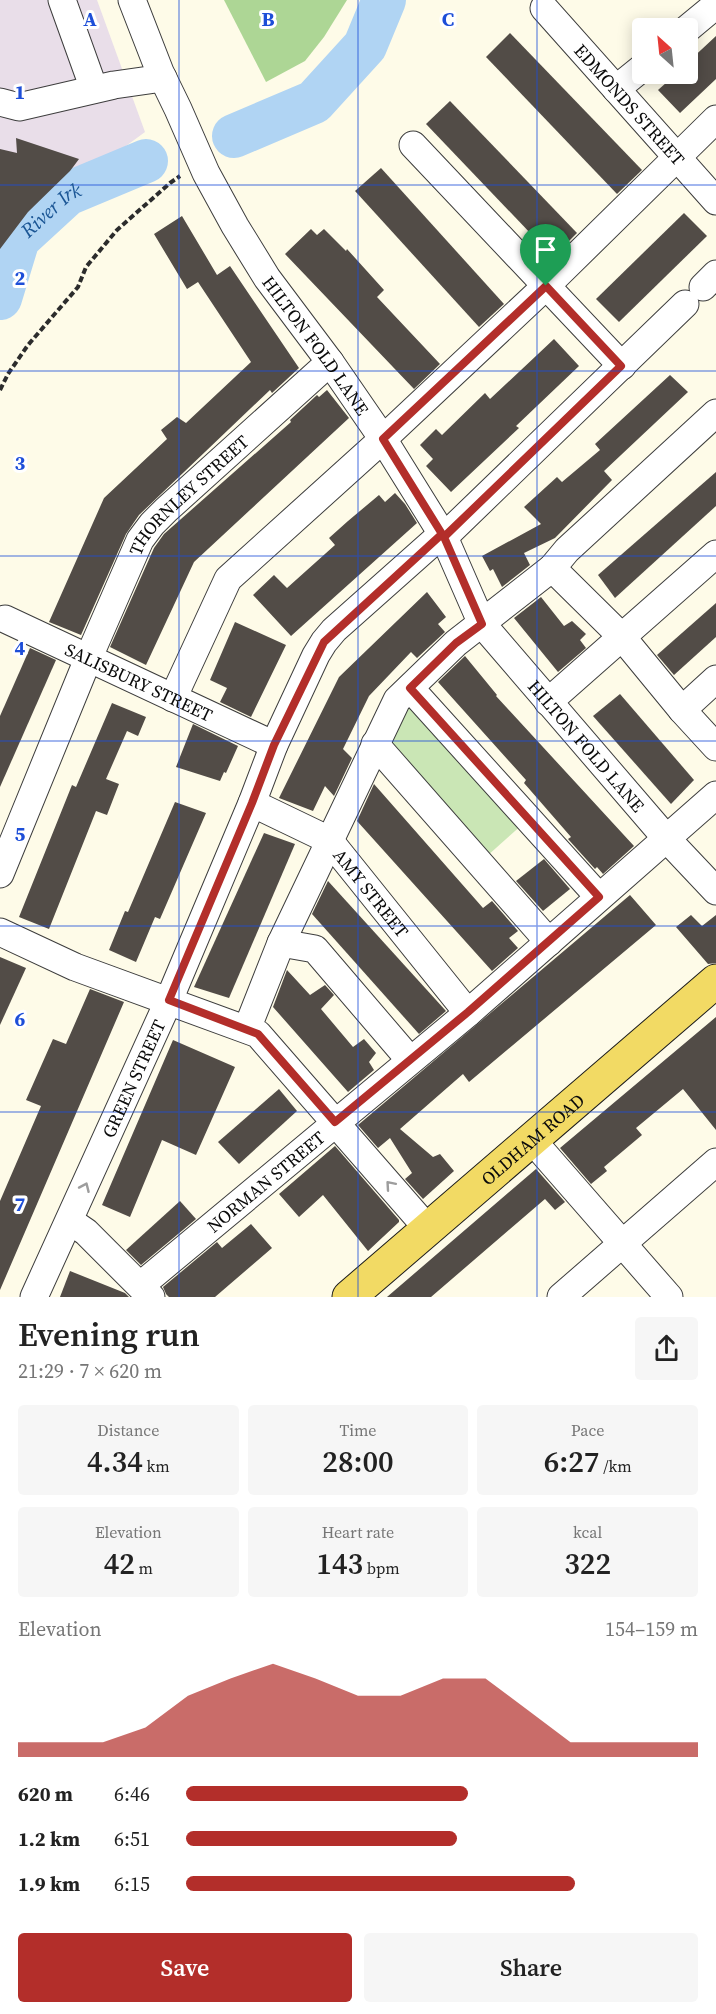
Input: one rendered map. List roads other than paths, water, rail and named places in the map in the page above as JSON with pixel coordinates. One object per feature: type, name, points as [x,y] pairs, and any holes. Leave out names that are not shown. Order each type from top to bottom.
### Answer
[{"type":"main road","name":"OLDHAM ROAD","points":[[349,1297],[716,981]]},
{"type":"street","points":[[62,0],[93,89]]},
{"type":"street","name":"HILTON FOLD LANE","points":[[132,0],[163,78],[203,168],[235,226],[267,278],[330,362],[383,439],[443,535],[482,624],[666,838],[716,891]]},
{"type":"street","points":[[698,20],[716,5]]},
{"type":"street","name":"EDMONDS STREET","points":[[544,8],[716,201]]},
{"type":"street","points":[[616,89],[632,76]]},
{"type":"street","points":[[0,102],[19,107],[93,89],[163,78]]},
{"type":"street","points":[[173,698],[228,579],[383,439],[546,286],[716,119]]},
{"type":"street","points":[[413,145],[621,366]]},
{"type":"street","name":"GREEN STREET","points":[[34,1297],[169,1000],[274,745],[324,642],[443,535],[701,288]]},
{"type":"street","name":"THORNLEY STREET","points":[[0,874],[88,659],[140,540],[152,524],[330,362]]},
{"type":"street","points":[[247,1029],[281,943],[397,700],[456,643],[552,568],[567,550],[716,414]]},
{"type":"street","points":[[548,702],[716,554]]},
{"type":"street","points":[[552,568],[622,637],[682,710],[716,747]]},
{"type":"street","name":"SALISBURY STREET","points":[[5,619],[274,745]]},
{"type":"street","points":[[682,710],[716,679]]},
{"type":"street","points":[[410,688],[599,897]]},
{"type":"street","points":[[375,744],[549,942]]},
{"type":"street","name":"NORMAN STREET","points":[[146,1291],[335,1122],[468,1012],[716,795]]},
{"type":"street","name":"AMY STREET","points":[[252,803],[329,840],[468,1012]]},
{"type":"street","points":[[0,932],[75,967],[258,1034],[428,1229]]},
{"type":"street","points":[[281,943],[315,949],[410,1060]]},
{"type":"street","points":[[532,1140],[669,1297]]},
{"type":"street","points":[[561,1297],[716,1162]]},
{"type":"street","points":[[70,1221],[86,1232],[146,1291]]},
{"type":"waterway","name":"River Irk","points":[[234,136],[314,102],[365,46],[384,0]]},
{"type":"waterway","name":"River Irk","points":[[0,298],[18,239],[67,194],[146,161]]}]
